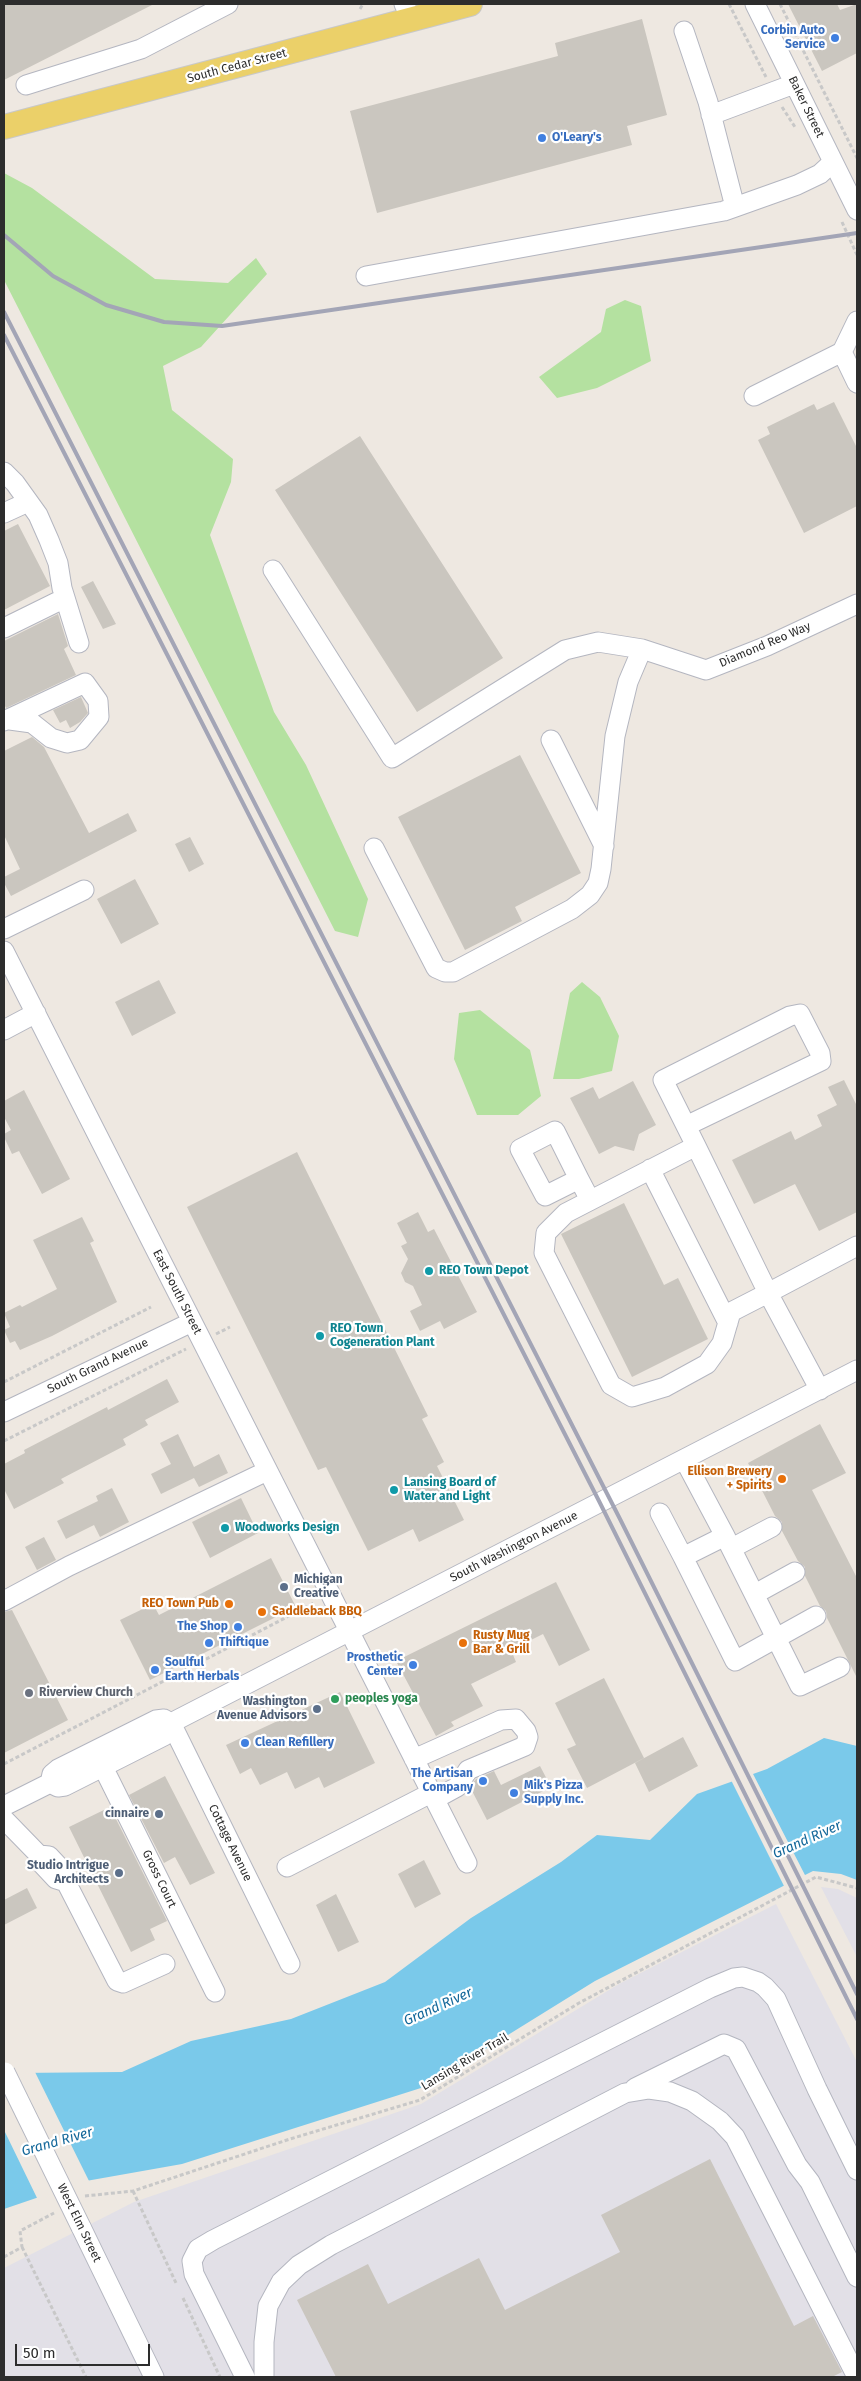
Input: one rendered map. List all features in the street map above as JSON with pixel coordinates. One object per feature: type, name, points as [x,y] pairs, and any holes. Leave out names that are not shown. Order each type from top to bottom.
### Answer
[{"type":"main road","name":"South Cedar Street","points":[[4,127],[209,73],[408,12],[470,4]]},
{"type":"street","points":[[26,85],[141,49],[228,4]]},
{"type":"street","name":"Baker Street","points":[[755,4],[833,162],[849,177],[857,210]]},
{"type":"street","points":[[684,31],[711,115],[735,207]]},
{"type":"street","points":[[711,115],[794,84]]},
{"type":"street","points":[[366,276],[685,218],[735,207],[798,185],[820,174],[833,162]]},
{"type":"street","points":[[754,396],[842,352],[857,321]]},
{"type":"street","points":[[842,352],[857,382]]},
{"type":"street","points":[[4,472],[15,483],[38,515],[58,563],[65,598],[79,643]]},
{"type":"street","points":[[4,513],[28,502]]},
{"type":"street","name":"Diamond Reo Way","points":[[273,570],[392,758],[565,650],[598,642],[642,649],[706,670],[767,646],[857,604]]},
{"type":"street","points":[[4,628],[65,598]]},
{"type":"street","points":[[374,848],[436,968],[445,972],[453,972],[584,900],[598,882],[619,718],[628,682],[642,649]]},
{"type":"street","points":[[551,740],[604,846]]},
{"type":"street","points":[[4,929],[84,890]]},
{"type":"street","name":"East South Street","points":[[4,952],[467,1863]]},
{"type":"street","points":[[4,1030],[36,1013]]},
{"type":"street","points":[[686,1126],[821,1061],[820,1053],[800,1014],[790,1016],[663,1080],[768,1293],[820,1390]]},
{"type":"street","points":[[696,1146],[566,1213],[546,1233],[544,1253],[611,1385],[632,1397],[665,1387],[707,1364],[722,1343],[731,1312],[857,1246]]},
{"type":"street","points":[[650,1169],[728,1323]]},
{"type":"street","points":[[580,1179],[590,1200]]},
{"type":"street","name":"South Grand Avenue","points":[[4,1412],[192,1322]]},
{"type":"street","name":"South Washington Avenue","points":[[171,1723],[857,1370]]},
{"type":"street","points":[[684,1460],[729,1542],[800,1686],[840,1667]]},
{"type":"street","points":[[4,1601],[69,1566],[267,1471]]},
{"type":"street","points":[[660,1513],[736,1662],[816,1616]]},
{"type":"street","points":[[683,1557],[772,1528]]},
{"type":"street","points":[[755,1594],[795,1572]]},
{"type":"street","name":"South Washington Avenue","points":[[50,1783],[52,1774],[58,1769],[156,1720],[164,1719],[171,1723]]},
{"type":"street","points":[[287,1867],[433,1796],[457,1787],[468,1770],[525,1746],[527,1742],[526,1731],[516,1719],[501,1720],[414,1759]]},
{"type":"street","name":"South Washington Avenue","points":[[50,1783],[58,1787],[65,1786],[164,1736],[170,1731],[171,1723]]},
{"type":"street","name":"Cottage Avenue","points":[[171,1723],[290,1964]]},
{"type":"street","name":"Gross Court","points":[[103,1767],[215,1992]]},
{"type":"street","name":"South Washington Avenue","points":[[4,1806],[50,1783]]},
{"type":"street","points":[[4,1819],[39,1855],[42,1864],[56,1878],[66,1882],[117,1982],[123,1982],[165,1964]]},
{"type":"street","points":[[245,2377],[192,2267],[192,2261],[198,2249],[675,2006],[734,1978],[743,1977],[758,1982],[776,1999],[816,2089],[857,2170]]},
{"type":"street","points":[[264,2377],[264,2342],[268,2306],[281,2282],[299,2265],[331,2245],[724,2044],[736,2049],[797,2166],[810,2182],[857,2277]]},
{"type":"street","name":"West Elm Street","points":[[4,2071],[154,2377]]},
{"type":"street","points":[[625,2093],[660,2090],[679,2095],[711,2113],[734,2137],[857,2377]]},
{"type":"path","points":[[360,9],[363,4]]},
{"type":"path","points":[[780,4],[857,157]]},
{"type":"path","points":[[4,1382],[151,1307]]},
{"type":"path","points":[[4,1441],[230,1327]]},
{"type":"path","points":[[4,1764],[314,1603]]},
{"type":"path","name":"Lansing River Trail","points":[[75,2197],[133,2191],[290,2139],[420,2100],[579,2003],[816,1877],[857,1888]]},
{"type":"path","points":[[60,2208],[46,2220],[20,2231],[22,2247],[86,2377]]},
{"type":"path","points":[[4,2257],[22,2247]]},
{"type":"shaded area","points":[[821,1887],[838,1889],[857,1898],[857,1957]]},
{"type":"shaded area","points":[[776,1904],[857,2062],[857,2377],[4,2377],[4,2268],[134,2202],[421,2104],[619,1984]]},
{"type":"green space","points":[[4,173],[32,188],[155,279],[228,283],[256,258],[267,274],[201,347],[163,366],[172,410],[233,459],[231,482],[210,535],[274,712],[306,765],[368,899],[358,937],[335,931],[4,280]]},
{"type":"green space","points":[[625,300],[641,306],[651,361],[597,388],[557,398],[539,377],[601,332],[606,309]]},
{"type":"green space","points":[[582,982],[600,997],[619,1036],[612,1071],[579,1079],[553,1079],[570,993]]},
{"type":"green space","points":[[480,1010],[530,1050],[541,1096],[518,1115],[477,1115],[454,1059],[459,1013]]},
{"type":"water","name":"Grand River","points":[[824,1738],[857,1746],[857,1880],[841,1874],[813,1871],[595,1981],[424,2087],[182,2164],[86,2181],[4,2209],[4,2079],[16,2073],[122,2072],[191,2041],[291,2019],[385,1982],[471,1918],[561,1862],[597,1835],[650,1840],[697,1794],[767,1769]]},
{"type":"pier","points":[[752,1772],[806,1877],[785,1888],[731,1780]]},
{"type":"pier","points":[[16,2070],[34,2070],[90,2183],[38,2200],[4,2130],[4,2077]]},
{"type":"building","points":[[4,4],[154,4],[4,80]]},
{"type":"building","points":[[788,4],[837,4],[840,10],[857,4],[857,53],[822,71]]},
{"type":"building","points":[[642,19],[667,115],[627,126],[632,145],[377,213],[350,111],[558,56],[555,43]]},
{"type":"building","points":[[834,402],[857,448],[857,506],[804,533],[758,440],[770,434],[767,427],[814,404],[817,410]]},
{"type":"building","points":[[360,436],[503,658],[417,712],[275,490]]},
{"type":"building","points":[[18,524],[50,586],[4,610],[4,531]]},
{"type":"building","points":[[93,581],[116,624],[103,629],[81,587]]},
{"type":"building","points":[[58,614],[68,646],[64,649],[76,675],[6,708],[4,704],[4,641]]},
{"type":"building","points":[[81,697],[88,713],[80,722],[70,728],[66,720],[60,723],[53,710]]},
{"type":"building","points":[[32,737],[44,747],[89,833],[128,813],[137,831],[11,896],[4,883],[4,877],[20,869],[4,835],[4,751]]},
{"type":"building","points":[[520,755],[581,873],[515,907],[522,921],[465,950],[398,817]]},
{"type":"building","points":[[190,837],[204,864],[189,872],[175,844]]},
{"type":"building","points":[[135,879],[159,924],[121,944],[97,899]]},
{"type":"building","points":[[159,980],[176,1013],[132,1036],[115,1002]]},
{"type":"building","points":[[844,1080],[857,1106],[857,1212],[819,1231],[795,1184],[754,1204],[732,1160],[791,1131],[795,1140],[822,1126],[817,1115],[837,1105],[828,1087]]},
{"type":"building","points":[[633,1081],[656,1125],[639,1134],[634,1151],[615,1146],[599,1154],[570,1098],[593,1087],[599,1099]]},
{"type":"building","points":[[24,1090],[70,1179],[42,1194],[19,1151],[12,1154],[4,1137],[4,1134],[11,1130],[4,1117],[4,1101]]},
{"type":"building","name":"REO Town Cogeneration Plant","points":[[297,1152],[428,1416],[422,1419],[444,1462],[437,1466],[464,1520],[419,1542],[413,1529],[368,1551],[326,1467],[318,1470],[187,1207]]},
{"type":"building","points":[[624,1203],[664,1285],[678,1278],[708,1339],[632,1377],[561,1234]]},
{"type":"building","name":"REO Town Depot","points":[[418,1212],[428,1232],[434,1229],[477,1312],[444,1329],[440,1321],[420,1331],[410,1311],[422,1305],[413,1286],[405,1282],[401,1273],[408,1259],[401,1246],[407,1243],[397,1223]]},
{"type":"building","points":[[82,1217],[94,1241],[90,1243],[117,1302],[52,1336],[20,1350],[15,1341],[10,1343],[4,1330],[10,1327],[4,1313],[20,1305],[22,1307],[57,1289],[33,1240]]},
{"type":"building","points":[[167,1379],[179,1402],[145,1420],[148,1425],[123,1439],[126,1445],[61,1479],[64,1483],[14,1509],[4,1489],[4,1464],[25,1453],[24,1450],[107,1407],[108,1410]]},
{"type":"building","points":[[820,1424],[846,1473],[812,1490],[857,1578],[857,1678],[827,1618],[826,1611],[820,1606],[805,1576],[805,1567],[798,1561],[782,1531],[782,1522],[775,1516],[748,1463]]},
{"type":"building","points":[[178,1434],[194,1467],[219,1454],[228,1473],[199,1487],[194,1478],[161,1494],[151,1474],[171,1464],[160,1443]]},
{"type":"building","points":[[112,1488],[129,1522],[100,1537],[94,1525],[66,1539],[57,1521],[98,1501],[96,1496]]},
{"type":"building","name":"Woodworks Design","points":[[241,1498],[258,1533],[210,1558],[192,1522]]},
{"type":"building","points":[[44,1537],[56,1560],[37,1570],[25,1547]]},
{"type":"building","points":[[271,1558],[296,1607],[150,1680],[120,1620],[153,1604],[159,1615]]},
{"type":"building","points":[[556,1582],[590,1650],[559,1666],[543,1634],[511,1650],[516,1662],[471,1684],[483,1706],[451,1722],[454,1726],[436,1736],[396,1661]]},
{"type":"building","name":"Riverview Church","points":[[12,1610],[68,1720],[4,1753],[4,1612]]},
{"type":"building","points":[[604,1678],[644,1758],[587,1788],[567,1749],[576,1745],[555,1703]]},
{"type":"building","points":[[340,1692],[375,1763],[324,1788],[319,1777],[295,1789],[287,1772],[260,1785],[251,1768],[240,1774],[226,1745]]},
{"type":"building","points":[[683,1737],[698,1766],[649,1792],[635,1763]]},
{"type":"building","name":"Mik's Pizza Supply Inc.","points":[[540,1766],[551,1787],[487,1820],[470,1787],[476,1779],[494,1771],[501,1785]]},
{"type":"building","points":[[165,1776],[215,1873],[190,1885],[175,1857],[164,1863],[129,1795]]},
{"type":"building","name":"Studio Intrigue Architects","points":[[110,1807],[167,1921],[150,1929],[155,1940],[131,1952],[69,1827]]},
{"type":"building","points":[[424,1860],[441,1894],[415,1908],[398,1874]]},
{"type":"building","points":[[27,1888],[37,1908],[4,1925],[4,1900]]},
{"type":"building","points":[[336,1894],[359,1942],[338,1952],[316,1905]]},
{"type":"building","points":[[710,2159],[794,2326],[813,2316],[842,2372],[832,2377],[336,2377],[297,2300],[368,2264],[388,2304],[479,2258],[505,2310],[620,2252],[601,2215]]},
{"type":"railway","points":[[4,235],[53,276],[106,305],[164,322],[222,326],[857,233]]},
{"type":"railway","points":[[4,312],[620,1519],[857,1994]]},
{"type":"railway","points":[[4,335],[600,1503],[857,2019]]},
{"type":"place","name":"Corbin Auto Service","points":[[835,38]]},
{"type":"place","name":"O'Leary's","points":[[542,138]]},
{"type":"place","name":"REO Town Depot","points":[[429,1271]]},
{"type":"place","name":"REO Town Cogeneration Plant","points":[[320,1336]]},
{"type":"place","name":"Ellison Brewery + Spirits","points":[[782,1479]]},
{"type":"place","name":"Lansing Board of Water and Light","points":[[394,1490]]},
{"type":"place","name":"Woodworks Design","points":[[225,1528]]},
{"type":"place","name":"Michigan Creative","points":[[284,1587]]},
{"type":"place","name":"REO Town Pub","points":[[229,1604]]},
{"type":"place","name":"Saddleback BBQ","points":[[262,1612]]},
{"type":"place","name":"The Shop","points":[[238,1627]]},
{"type":"place","name":"Thiftique","points":[[209,1643]]},
{"type":"place","name":"Rusty Mug Bar & Grill","points":[[463,1643]]},
{"type":"place","name":"Prosthetic Center","points":[[413,1665]]},
{"type":"place","name":"Soulful Earth Herbals","points":[[155,1670]]},
{"type":"place","name":"Riverview Church","points":[[29,1693]]},
{"type":"place","name":"peoples yoga","points":[[335,1699]]},
{"type":"place","name":"Washington Avenue Advisors","points":[[317,1709]]},
{"type":"place","name":"Clean Refillery","points":[[245,1743]]},
{"type":"place","name":"The Artisan Company","points":[[483,1781]]},
{"type":"place","name":"Mik's Pizza Supply Inc.","points":[[514,1793]]},
{"type":"place","name":"cinnaire","points":[[159,1814]]},
{"type":"place","name":"Studio Intrigue Architects","points":[[119,1873]]}]
